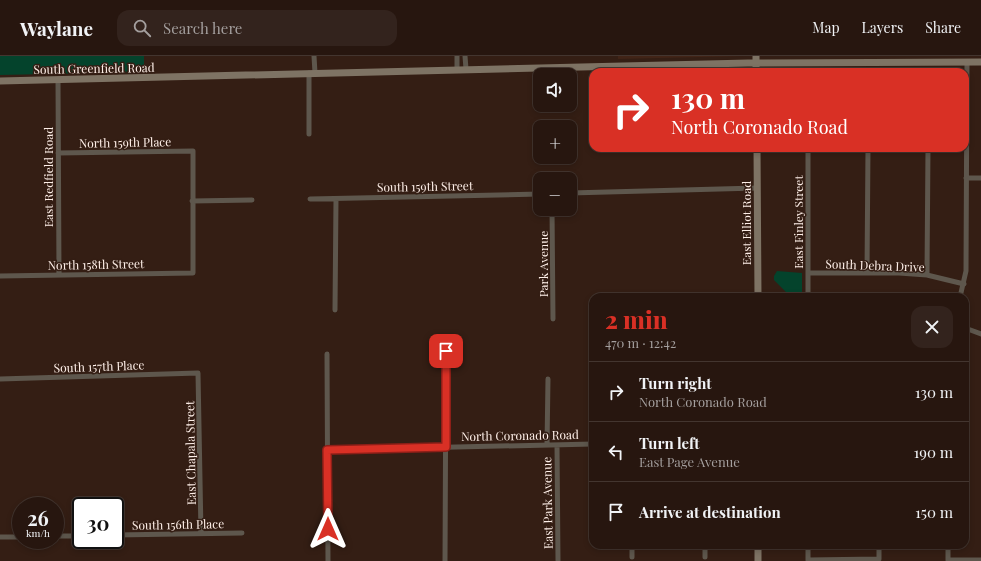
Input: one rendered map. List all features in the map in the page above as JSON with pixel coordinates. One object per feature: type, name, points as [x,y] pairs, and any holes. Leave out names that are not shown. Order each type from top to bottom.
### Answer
[{"type":"main road","name":"South Greenfield Road","points":[[0,81],[457,70],[756,59],[981,62]]},
{"type":"main road","name":"East Elliot Road","points":[[757,152],[758,293]]},
{"type":"main road","points":[[758,549],[758,561]]},
{"type":"street","points":[[309,134],[314,56]]},
{"type":"street","points":[[457,56],[457,70]]},
{"type":"street","points":[[465,56],[466,69]]},
{"type":"street","points":[[967,62],[967,68]]},
{"type":"street","name":"East Redfield Road","points":[[58,80],[59,274]]},
{"type":"street","name":"North 159th Place","points":[[58,153],[193,151],[192,201]]},
{"type":"street","name":"East Finley Street","points":[[808,152],[808,293]]},
{"type":"street","points":[[867,273],[868,152]]},
{"type":"street","points":[[927,276],[928,152]]},
{"type":"street","points":[[961,293],[966,272],[966,152]]},
{"type":"street","points":[[966,178],[981,178]]},
{"type":"street","points":[[577,193],[757,188]]},
{"type":"street","name":"South 159th Street","points":[[310,199],[533,194]]},
{"type":"street","points":[[335,310],[336,199]]},
{"type":"street","points":[[192,201],[252,200]]},
{"type":"street","name":"North 158th Street","points":[[0,276],[193,273],[192,201]]},
{"type":"street","name":"Park Avenue","points":[[552,216],[553,319]]},
{"type":"street","name":"South Debra Drive","points":[[808,273],[867,273],[927,276],[964,284]]},
{"type":"street","points":[[969,330],[981,334]]},
{"type":"street","points":[[445,561],[446,351]]},
{"type":"street","points":[[327,354],[328,561]]},
{"type":"street","name":"South 157th Place","points":[[0,379],[198,373]]},
{"type":"street","name":"East Chapala Street","points":[[198,373],[201,533]]},
{"type":"street","name":"East Park Avenue","points":[[548,379],[548,445]]},
{"type":"street","name":"North Coronado Road","points":[[327,450],[589,444]]},
{"type":"street","name":"East Park Avenue","points":[[557,445],[558,560]]},
{"type":"street","name":"South 156th Place","points":[[124,535],[242,533]]},
{"type":"street","points":[[0,538],[12,537]]},
{"type":"street","points":[[632,549],[632,557]]},
{"type":"street","points":[[705,549],[705,557]]},
{"type":"street","points":[[808,549],[808,560],[879,560],[879,549]]},
{"type":"street","points":[[948,549],[948,560],[981,560]]},
{"type":"shaded area","points":[[618,56],[744,56],[618,59]]},
{"type":"green space","points":[[0,56],[144,56],[144,72],[0,75]]},
{"type":"green space","points":[[777,271],[802,273],[802,293],[786,293],[774,280],[774,276]]},
{"type":"route","points":[[328,529],[327,450],[446,447],[446,351]]}]
